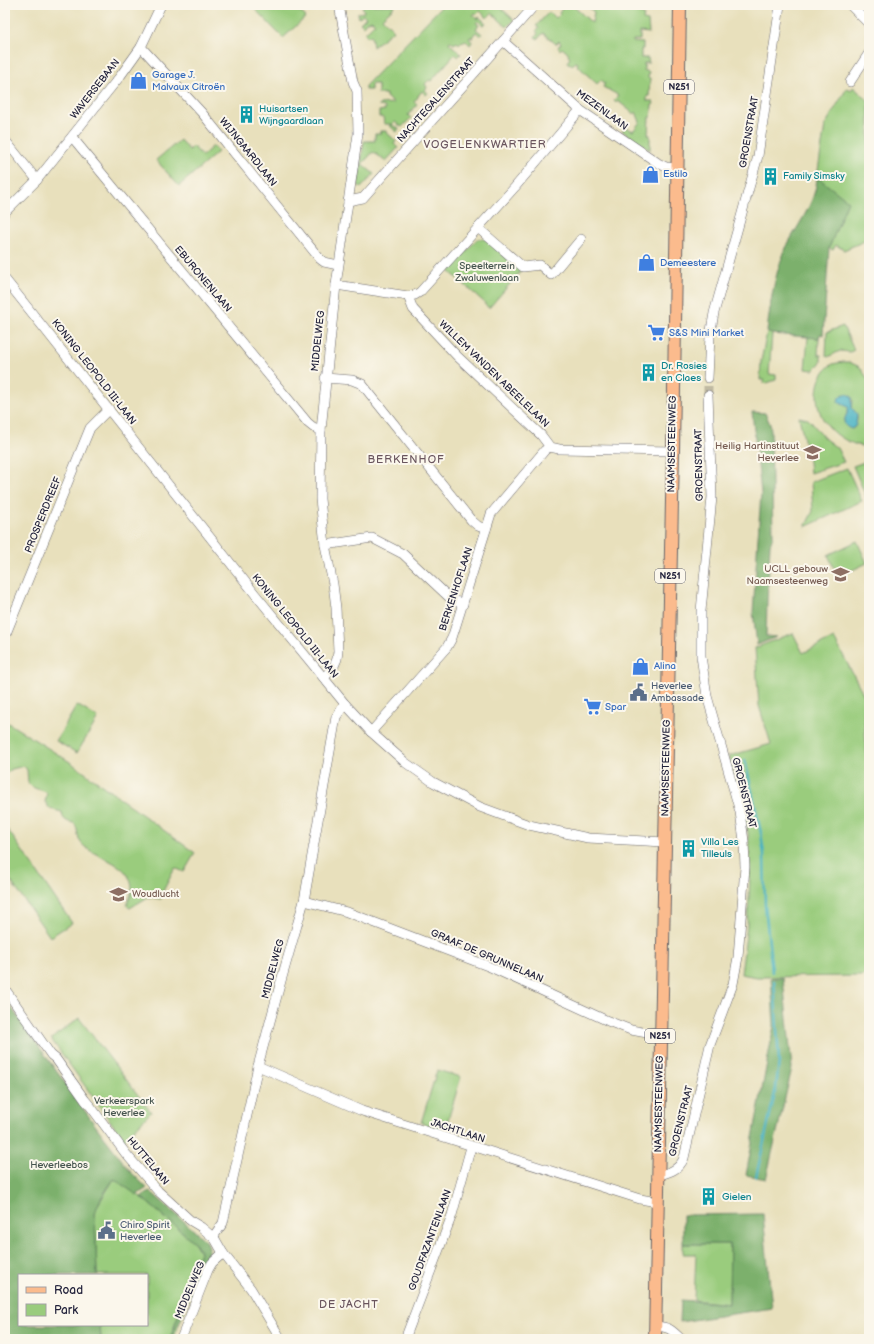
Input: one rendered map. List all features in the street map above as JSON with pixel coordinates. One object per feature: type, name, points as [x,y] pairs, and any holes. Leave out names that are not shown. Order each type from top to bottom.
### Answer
[{"type":"main road","name":"NAAMSESTEENWEG","points":[[655,1339],[657,1176],[673,451],[680,5]]},
{"type":"street","name":"WAVERSEBAAN","points":[[5,212],[37,180],[121,75],[141,48],[161,5]]},
{"type":"street","name":"MIDDELWEG","points":[[324,678],[334,666],[338,651],[336,608],[325,545],[320,499],[321,430],[325,378],[338,265],[358,134],[357,91],[339,5]]},
{"type":"street","name":"NACHTEGALENSTRAAT","points":[[348,201],[363,198],[535,5]]},
{"type":"street","name":"GROENSTRAAT","points":[[708,378],[710,336],[714,313],[758,156],[780,5]]},
{"type":"street","points":[[850,5],[869,24]]},
{"type":"street","name":"MEZENLAAN","points":[[503,41],[580,110],[658,163],[666,167],[677,168]]},
{"type":"street","name":"WIJNGAARDLAAN","points":[[141,48],[202,113],[320,259],[324,262],[338,265]]},
{"type":"street","points":[[850,82],[869,53]]},
{"type":"street","points":[[336,285],[408,296],[415,295],[420,292],[515,187],[580,110]]},
{"type":"street","name":"EBURONENLAAN","points":[[72,137],[308,423],[313,428],[321,430]]},
{"type":"street","points":[[5,140],[37,180]]},
{"type":"street","points":[[478,228],[523,267],[540,265],[551,274],[581,239]]},
{"type":"street","name":"KONING LEOPOLD III-LAAN","points":[[5,279],[260,600],[345,704],[371,732],[406,763],[433,782],[480,807],[522,823],[588,838],[665,842]]},
{"type":"street","name":"WILLEM VANDEN ABEELELAAN","points":[[408,296],[413,309],[452,351],[542,435],[550,447]]},
{"type":"street","points":[[325,378],[352,380],[362,384],[472,520],[478,526],[486,529]]},
{"type":"street","name":"GROENSTRAAT","points":[[657,1176],[678,1168],[684,1158],[710,1045],[733,984],[738,957],[745,868],[744,841],[740,812],[707,696],[701,656],[701,611],[712,497],[708,395]]},
{"type":"street","name":"PROSPERDREEF","points":[[5,636],[90,428],[108,409]]},
{"type":"street","points":[[550,447],[559,449],[673,451]]},
{"type":"street","name":"BERKENHOFLAAN","points":[[371,732],[447,647],[452,638],[491,514],[545,450],[550,447]]},
{"type":"street","points":[[325,545],[372,538],[403,554],[451,599],[463,604]]},
{"type":"street","name":"MIDDELWEG","points":[[213,1237],[223,1223],[258,1066],[280,981],[304,901],[336,717],[345,704]]},
{"type":"street","name":"GRAAF DE GRUNNELAAN","points":[[304,901],[348,912],[488,966],[631,1030],[647,1033],[660,1032]]},
{"type":"street","name":"HUTTELAAN","points":[[5,989],[51,1055],[56,1059],[126,1154],[158,1191],[191,1221],[213,1237],[218,1243],[223,1253],[251,1289],[281,1339]]},
{"type":"street","name":"JACHTLAAN","points":[[258,1066],[362,1111],[471,1147],[640,1199],[657,1202]]},
{"type":"street","name":"GOUDFAZANTENLAAN","points":[[405,1339],[452,1215],[471,1147]]},
{"type":"street","name":"MIDDELWEG","points":[[181,1339],[208,1270],[212,1263],[223,1253]]},
{"type":"street","points":[[655,1326],[666,1327],[672,1330],[681,1339]]},
{"type":"green space","points":[[251,5],[293,5],[306,17],[283,38]]},
{"type":"green space","points":[[362,5],[396,5],[382,18],[394,30],[373,47],[371,35],[368,37],[365,33],[375,23],[371,20],[368,22],[367,21],[363,26],[360,23],[366,17],[363,15],[359,18],[358,13],[364,12]]},
{"type":"green space","points":[[443,5],[503,5],[501,8],[514,20],[507,27],[492,13],[487,18],[480,11],[477,14],[475,13],[473,15],[478,19],[479,17],[486,23],[483,25],[478,21],[476,23],[479,25],[476,29],[482,34],[480,36],[476,32],[472,37],[474,39],[471,37],[469,38],[472,42],[470,45],[465,40],[459,44],[457,42],[454,44],[450,41],[449,43],[461,54],[458,57],[455,54],[431,81],[429,80],[425,84],[427,87],[425,90],[428,93],[426,95],[422,91],[418,96],[414,102],[417,105],[408,115],[411,118],[402,127],[395,122],[392,125],[399,129],[397,132],[390,126],[392,124],[384,124],[383,117],[379,117],[379,111],[385,110],[385,107],[379,106],[380,104],[394,103],[386,97],[386,94],[378,94],[378,84],[371,84],[371,90],[365,90],[365,86]]},
{"type":"green space","points":[[557,5],[572,5],[592,23],[594,12],[586,5],[637,5],[644,8],[643,12],[637,10],[637,12],[644,15],[643,20],[648,21],[649,33],[640,32],[640,40],[633,40],[633,42],[643,43],[641,58],[648,58],[649,63],[644,63],[644,70],[649,72],[648,78],[650,78],[649,96],[647,96],[647,101],[653,101],[654,104],[652,105],[651,117],[649,117],[648,135],[650,135],[650,150],[622,131],[626,127],[633,131],[640,122],[636,112],[634,114],[618,101],[616,103],[614,101],[618,95],[603,87],[605,83],[601,80],[597,84],[577,65],[578,63],[576,62],[572,65],[570,63],[569,64],[567,62],[570,58],[568,56],[569,54],[562,48],[560,50],[558,47],[561,43],[559,41],[556,44],[543,33],[538,39],[535,37],[538,33],[536,31],[539,28],[536,26],[548,13],[552,14],[556,18],[560,14],[559,13],[562,9]]},
{"type":"green space","points":[[853,87],[869,101],[869,239],[844,250],[836,245],[833,250],[829,248],[847,201],[817,177],[825,125],[847,88],[851,91]]},
{"type":"green space","points":[[380,131],[386,131],[396,141],[394,144],[398,148],[386,161],[373,152],[362,164],[374,174],[361,188],[358,185],[364,141],[375,141],[375,134],[380,134]]},
{"type":"green space","points":[[180,140],[189,150],[193,146],[202,156],[213,146],[218,152],[179,186],[156,160]]},
{"type":"green space","points":[[817,177],[848,201],[829,248],[823,335],[820,334],[819,338],[772,334],[767,332],[775,280],[789,241],[809,206],[816,187]]},
{"type":"green space","name":"Speelterrein Zwaluwenlaan","points":[[477,239],[486,239],[521,271],[489,308],[449,271]]},
{"type":"green space","points":[[843,326],[854,350],[850,352],[840,351],[828,357],[826,356],[827,332]]},
{"type":"green space","points":[[767,332],[772,334],[769,374],[776,375],[776,380],[764,384],[764,380],[760,380],[761,361]]},
{"type":"green space","points":[[808,337],[819,338],[818,355],[821,355],[821,362],[814,370],[805,369]]},
{"type":"green space","points":[[841,362],[849,362],[860,367],[869,381],[869,447],[849,442],[837,435],[827,425],[820,413],[817,390],[821,376],[831,365]],"holes":[[[849,396],[851,396],[853,400],[852,410],[857,417],[855,427],[852,429],[846,426],[845,423],[845,418],[849,409],[845,405],[841,404]]]},
{"type":"green space","points":[[752,412],[765,413],[771,430],[773,536],[770,545],[766,636],[776,637],[757,645],[753,612],[761,493]]},
{"type":"green space","points":[[799,417],[808,419],[824,438],[837,448],[844,462],[810,473]]},
{"type":"green space","points":[[867,461],[869,465],[869,498],[867,499],[853,466]]},
{"type":"green space","points":[[847,468],[862,501],[805,527],[813,511],[811,482]]},
{"type":"green space","points":[[857,541],[867,563],[838,577],[828,555]]},
{"type":"green space","points":[[793,633],[803,653],[834,638],[865,697],[864,717],[869,791],[869,974],[863,976],[757,977],[741,974],[749,904],[750,868],[748,833],[729,756],[771,744],[759,706],[755,648]]},
{"type":"green space","points":[[77,705],[98,718],[77,753],[56,741]]},
{"type":"green space","points":[[5,721],[70,762],[195,853],[184,872],[175,868],[162,893],[161,899],[148,897],[130,908],[127,906],[132,888],[126,873],[114,863],[82,844],[74,823],[65,820],[62,812],[50,809],[45,802],[47,793],[33,787],[28,783],[27,770],[24,766],[12,769],[5,774]]},
{"type":"green space","points":[[8,830],[72,923],[50,937],[5,873],[5,832]]},
{"type":"green space","points":[[771,978],[783,978],[792,1068],[766,1179],[746,1175],[774,1025]]},
{"type":"green space","name":"Heverleebos","points":[[5,999],[95,1125],[130,1171],[147,1188],[137,1195],[114,1179],[102,1196],[95,1215],[97,1274],[18,1274],[18,1326],[100,1326],[101,1339],[5,1339]]},
{"type":"green space","name":"Verkeerspark Heverlee","points":[[79,1018],[151,1112],[124,1140],[51,1039]]},
{"type":"green space","points":[[437,1070],[461,1077],[445,1130],[421,1123]]},
{"type":"green space","points":[[114,1179],[141,1197],[195,1243],[200,1252],[170,1339],[101,1339],[100,1326],[148,1326],[148,1274],[97,1274],[96,1208]]},
{"type":"green space","points":[[150,1191],[207,1242],[209,1247],[208,1253],[173,1339],[170,1339],[200,1252],[195,1243],[141,1197]]},
{"type":"green space","points":[[763,1214],[772,1308],[680,1322],[681,1300],[729,1304],[730,1244],[683,1244],[683,1215]]},
{"type":"green space","points":[[683,1244],[730,1244],[729,1304],[694,1300],[696,1254],[683,1254]]},
{"type":"water","points":[[844,394],[852,397],[852,408],[857,414],[856,425],[852,429],[847,427],[844,422],[848,407],[838,402],[839,397]]},
{"type":"waterway","points":[[745,760],[761,833],[764,855],[765,905],[772,972]]},
{"type":"waterway","points":[[756,1177],[776,1088],[779,1061],[774,981]]},
{"type":"tunnel","points":[[708,378],[708,395]]},
{"type":"place","name":"Garage J. Malvaux Citroën","points":[[139,81]]},
{"type":"place","name":"Huisartsen Wijngaardlaan","points":[[246,115]]},
{"type":"place","name":"Estilo","points":[[650,174]]},
{"type":"place","name":"Family Simsky","points":[[770,176]]},
{"type":"place","name":"Demeestere","points":[[647,263]]},
{"type":"place","name":"S&S Mini Market","points":[[656,333]]},
{"type":"place","name":"Dr. Rosies en Claes","points":[[648,372]]},
{"type":"place","name":"Heilig Hartinstituut Heverlee","points":[[812,452]]},
{"type":"place","name":"UCLL gebouw Naamsesteenweg","points":[[841,575]]},
{"type":"place","name":"Alina","points":[[641,666]]},
{"type":"place","name":"Heverlee Ambassade","points":[[638,692]]},
{"type":"place","name":"Spar","points":[[592,707]]},
{"type":"place","name":"Villa Les Tilleuls","points":[[688,848]]},
{"type":"place","name":"Woudlucht","points":[[119,894]]},
{"type":"place","name":"Gielen","points":[[709,1197]]},
{"type":"place","name":"Chiro Spirit Heverlee","points":[[107,1231]]},
{"type":"district","name":"VOGELENKWARTIER","points":[[485,144]]},
{"type":"district","name":"BERKENHOF","points":[[406,459]]},
{"type":"district","name":"DE JACHT","points":[[349,1304]]}]
